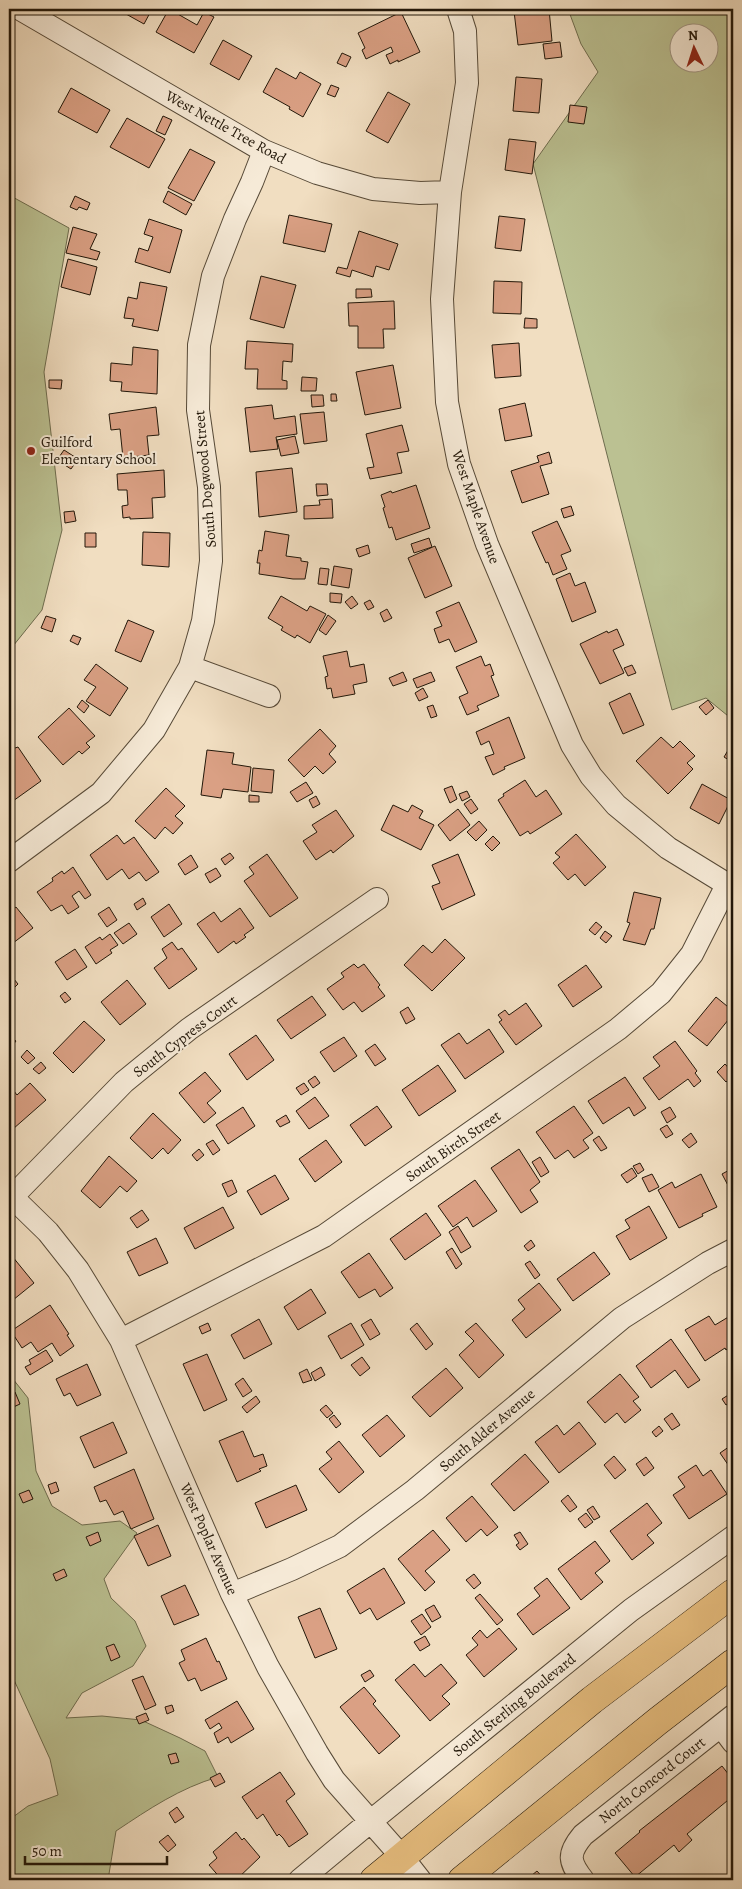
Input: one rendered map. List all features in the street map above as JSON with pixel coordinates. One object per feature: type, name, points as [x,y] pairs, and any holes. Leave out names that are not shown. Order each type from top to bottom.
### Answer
[{"type":"main road","points":[[374,1880],[592,1700],[733,1593]]},
{"type":"main road","points":[[462,1880],[658,1721],[733,1663]]},
{"type":"street","name":"West Nettle Tree Road","points":[[20,9],[264,150],[317,173],[373,189],[420,193],[450,192]]},
{"type":"street","name":"West Maple Avenue","points":[[458,9],[465,31],[467,83],[450,192],[442,299],[447,402],[459,464],[487,544],[572,745],[592,776],[616,805],[668,848],[730,887]]},
{"type":"street","name":"South Dogwood Street","points":[[9,861],[101,793],[154,730],[190,667],[203,621],[211,561],[209,488],[198,410],[200,345],[213,276],[264,150]]},
{"type":"street","points":[[190,667],[269,696]]},
{"type":"street","name":"South Birch Street","points":[[122,1340],[324,1236],[618,1030],[661,993],[692,954],[730,887]]},
{"type":"street","name":"South Cypress Court","points":[[11,1195],[124,1082],[189,1029],[377,900]]},
{"type":"street","name":"West Poplar Avenue","points":[[11,1195],[48,1232],[78,1270],[122,1340],[232,1594],[268,1667],[317,1754],[334,1780],[420,1880]]},
{"type":"street","name":"South Alder Avenue","points":[[232,1594],[292,1569],[340,1546],[415,1490],[622,1318],[708,1263],[733,1250]]},
{"type":"street","name":"South Sterling Boulevard","points":[[300,1880],[632,1610],[733,1537]]},
{"type":"street","name":"North Concord Court","points":[[583,1880],[573,1866],[571,1856],[573,1846],[583,1835],[729,1728]]},
{"type":"green space","points":[[568,9],[733,9],[733,720],[706,698],[672,710],[533,164],[598,72],[581,44]]},
{"type":"green space","name":"Guilford Elementary School","points":[[9,195],[69,228],[44,372],[62,530],[42,610],[9,651]]},
{"type":"green space","points":[[9,1374],[28,1398],[36,1471],[52,1506],[82,1525],[120,1521],[137,1533],[104,1579],[111,1598],[135,1621],[146,1646],[133,1666],[82,1693],[66,1718],[102,1716],[141,1720],[205,1751],[218,1777],[178,1793],[116,1831],[108,1880],[9,1880],[9,1820],[28,1806],[58,1795],[50,1759],[9,1669]]},
{"type":"building","points":[[117,9],[152,9],[144,24]]},
{"type":"building","points":[[169,9],[197,25],[204,12],[214,17],[194,53],[156,32]]},
{"type":"building","points":[[549,9],[552,41],[518,45],[514,11]]},
{"type":"building","points":[[401,12],[420,52],[390,64],[386,55],[393,52],[391,47],[366,59],[362,50],[365,48],[358,33]]},
{"type":"building","points":[[223,40],[252,56],[239,80],[210,64]]},
{"type":"building","points":[[560,42],[562,57],[545,59],[543,44]]},
{"type":"building","points":[[342,53],[351,57],[346,67],[337,63]]},
{"type":"building","points":[[276,68],[296,79],[300,72],[321,84],[303,117],[289,109],[290,107],[263,92]]},
{"type":"building","points":[[516,77],[542,79],[539,113],[513,111]]},
{"type":"building","points":[[331,85],[339,88],[335,97],[327,94]]},
{"type":"building","points":[[71,88],[110,110],[97,133],[58,112]]},
{"type":"building","points":[[388,92],[410,104],[388,143],[366,131]]},
{"type":"building","points":[[570,105],[587,107],[584,124],[568,122]]},
{"type":"building","points":[[163,116],[172,120],[165,135],[156,131]]},
{"type":"building","points":[[127,118],[165,139],[149,168],[110,147]]},
{"type":"building","points":[[509,139],[536,142],[532,174],[505,170]]},
{"type":"building","points":[[190,149],[215,162],[194,201],[168,188]]},
{"type":"building","points":[[168,191],[192,204],[186,215],[163,202]]},
{"type":"building","points":[[75,196],[90,203],[87,210],[79,207],[77,210],[70,207]]},
{"type":"building","points":[[289,215],[332,224],[325,252],[283,243]]},
{"type":"building","points":[[499,216],[525,219],[521,251],[495,248]]},
{"type":"building","points":[[149,219],[182,230],[170,273],[135,262],[139,248],[148,251],[153,237],[144,234]]},
{"type":"building","points":[[73,227],[97,234],[90,249],[100,252],[97,260],[66,253]]},
{"type":"building","points":[[359,231],[398,244],[389,270],[376,266],[373,277],[352,270],[350,277],[336,273],[338,267],[347,269]]},
{"type":"building","points":[[68,259],[97,267],[90,295],[61,287]]},
{"type":"building","points":[[261,276],[296,285],[284,328],[250,319]]},
{"type":"building","points":[[494,281],[522,282],[521,314],[493,313]]},
{"type":"building","points":[[140,282],[167,287],[158,331],[132,326],[134,319],[124,318],[128,297],[137,299]]},
{"type":"building","points":[[356,289],[371,289],[372,297],[356,298]]},
{"type":"building","points":[[394,301],[395,329],[383,329],[384,348],[358,348],[358,326],[349,326],[348,303]]},
{"type":"building","points":[[525,318],[537,319],[537,328],[524,328]]},
{"type":"building","points":[[247,341],[293,344],[292,362],[283,361],[282,380],[287,381],[287,389],[257,389],[258,369],[245,369]]},
{"type":"building","points":[[519,343],[521,376],[495,378],[492,345]]},
{"type":"building","points":[[133,347],[158,350],[157,394],[121,391],[122,382],[110,381],[111,363],[132,365]]},
{"type":"building","points":[[393,365],[401,408],[365,415],[356,372]]},
{"type":"building","points":[[302,377],[317,378],[316,391],[301,391]]},
{"type":"building","points":[[49,380],[62,380],[61,389],[49,388]]},
{"type":"building","points":[[331,394],[336,394],[337,401],[331,401]]},
{"type":"building","points":[[311,395],[323,395],[324,406],[312,407]]},
{"type":"building","points":[[525,403],[532,436],[505,441],[499,409]]},
{"type":"building","points":[[272,405],[274,419],[295,416],[297,434],[276,437],[278,449],[250,452],[245,408]]},
{"type":"building","points":[[156,407],[159,435],[147,436],[149,455],[123,458],[120,429],[111,430],[109,414]]},
{"type":"building","points":[[324,412],[327,441],[304,444],[300,414]]},
{"type":"building","points":[[402,425],[409,451],[397,453],[402,473],[370,479],[367,468],[374,467],[366,434]]},
{"type":"building","points":[[295,436],[299,453],[281,456],[277,440]]},
{"type":"building","points":[[64,450],[78,459],[71,469],[57,460]]},
{"type":"building","points":[[549,452],[552,463],[540,466],[549,494],[522,503],[511,471],[539,462],[537,456]]},
{"type":"building","points":[[292,468],[297,512],[259,517],[256,472]]},
{"type":"building","points":[[164,470],[165,497],[152,498],[153,518],[123,518],[122,506],[128,505],[127,490],[118,490],[117,474]]},
{"type":"building","points":[[316,484],[327,484],[328,495],[317,496]]},
{"type":"building","points":[[416,485],[430,528],[396,540],[392,527],[389,528],[381,495]]},
{"type":"building","points":[[332,499],[333,518],[304,519],[304,506],[320,505],[319,500]]},
{"type":"building","points":[[571,506],[574,515],[564,518],[561,509]]},
{"type":"building","points":[[74,511],[76,521],[65,523],[64,512]]},
{"type":"building","points":[[557,521],[571,551],[561,555],[567,569],[553,575],[532,532]]},
{"type":"building","points":[[265,531],[289,535],[286,556],[301,558],[301,561],[308,562],[305,579],[259,574],[260,563],[257,563],[259,550],[262,551]]},
{"type":"building","points":[[143,532],[170,533],[169,567],[142,565]]},
{"type":"building","points":[[85,533],[96,533],[96,547],[85,547]]},
{"type":"building","points":[[429,538],[432,547],[414,553],[411,544]]},
{"type":"building","points":[[368,545],[370,553],[359,557],[356,549]]},
{"type":"building","points":[[435,546],[452,586],[425,598],[408,558]]},
{"type":"building","points":[[334,566],[352,569],[349,588],[331,585]]},
{"type":"building","points":[[320,568],[329,569],[327,585],[318,584]]},
{"type":"building","points":[[570,573],[575,586],[585,582],[596,612],[572,622],[556,579]]},
{"type":"building","points":[[330,593],[342,594],[341,603],[330,602]]},
{"type":"building","points":[[281,596],[307,611],[310,606],[326,614],[310,643],[297,635],[295,638],[281,630],[283,627],[268,618]]},
{"type":"building","points":[[352,596],[358,604],[351,609],[345,602]]},
{"type":"building","points":[[370,600],[374,607],[368,610],[364,603]]},
{"type":"building","points":[[459,602],[477,642],[455,652],[449,639],[439,643],[434,629],[442,626],[436,612]]},
{"type":"building","points":[[387,609],[392,618],[384,622],[380,613]]},
{"type":"building","points":[[328,615],[336,621],[326,635],[319,630]]},
{"type":"building","points":[[46,616],[56,619],[52,632],[41,628]]},
{"type":"building","points":[[128,620],[154,631],[141,662],[115,651]]},
{"type":"building","points":[[617,629],[624,645],[613,650],[624,673],[600,684],[580,644],[607,631],[608,633]]},
{"type":"building","points":[[73,635],[81,638],[78,645],[70,641]]},
{"type":"building","points":[[347,651],[350,667],[364,664],[367,682],[353,685],[355,694],[333,698],[331,688],[327,689],[325,677],[328,676],[323,656]]},
{"type":"building","points":[[481,656],[485,666],[490,664],[494,675],[491,676],[499,696],[477,706],[479,710],[467,715],[459,697],[468,693],[456,667]]},
{"type":"building","points":[[96,664],[128,688],[110,716],[86,701],[96,687],[84,680]]},
{"type":"building","points":[[632,665],[636,673],[628,676],[624,668]]},
{"type":"building","points":[[403,672],[407,681],[393,686],[389,678]]},
{"type":"building","points":[[431,672],[435,681],[417,688],[413,679]]},
{"type":"building","points":[[423,688],[428,697],[419,701],[415,693]]},
{"type":"building","points":[[630,693],[644,725],[623,734],[609,703]]},
{"type":"building","points":[[82,700],[89,706],[84,713],[77,707]]},
{"type":"building","points":[[708,700],[714,708],[706,715],[699,707]]},
{"type":"building","points":[[433,705],[437,716],[431,718],[427,707]]},
{"type":"building","points":[[69,708],[95,736],[86,743],[90,747],[82,754],[79,751],[63,765],[38,737]]},
{"type":"building","points":[[509,717],[525,758],[504,767],[505,769],[493,775],[485,757],[494,754],[489,741],[481,745],[476,732]]},
{"type":"building","points":[[320,729],[336,746],[329,754],[336,762],[323,774],[315,766],[304,777],[288,760]]},
{"type":"building","points":[[661,737],[673,748],[680,741],[695,756],[687,763],[693,769],[668,794],[636,761]]},
{"type":"building","points":[[9,744],[15,748],[18,747],[41,781],[13,801],[9,794],[9,772],[11,771],[9,768]]},
{"type":"building","points":[[730,747],[733,749],[732,762],[724,757]]},
{"type":"building","points":[[207,750],[234,753],[232,764],[251,767],[248,792],[223,789],[221,798],[201,795]]},
{"type":"building","points":[[253,768],[274,770],[272,793],[251,791]]},
{"type":"building","points":[[525,780],[536,797],[546,790],[562,814],[530,834],[528,831],[520,836],[498,800],[504,796],[503,794]]},
{"type":"building","points":[[306,782],[313,793],[297,802],[290,792]]},
{"type":"building","points":[[702,784],[731,800],[719,824],[690,808]]},
{"type":"building","points":[[452,786],[457,799],[450,803],[444,789]]},
{"type":"building","points":[[166,788],[185,806],[175,816],[183,823],[173,834],[165,827],[155,839],[135,821]]},
{"type":"building","points":[[467,791],[470,797],[462,801],[459,794]]},
{"type":"building","points":[[249,795],[259,796],[259,802],[249,802]]},
{"type":"building","points":[[316,796],[320,804],[313,808],[309,800]]},
{"type":"building","points":[[471,799],[478,809],[471,814],[464,804]]},
{"type":"building","points":[[393,805],[408,812],[412,805],[423,811],[419,818],[434,825],[421,850],[381,830]]},
{"type":"building","points":[[458,809],[470,825],[450,841],[438,825]]},
{"type":"building","points":[[336,810],[354,836],[333,853],[331,850],[316,860],[303,841],[317,832],[312,825]]},
{"type":"building","points":[[479,821],[487,830],[476,841],[467,832]]},
{"type":"building","points":[[576,834],[606,867],[585,886],[575,874],[568,880],[553,863],[560,857],[555,853]]},
{"type":"building","points":[[117,835],[124,844],[134,837],[159,872],[146,881],[139,872],[129,879],[122,869],[107,880],[90,855]]},
{"type":"building","points":[[493,836],[500,843],[492,851],[485,844]]},
{"type":"building","points":[[230,853],[234,858],[225,865],[221,859]]},
{"type":"building","points":[[267,854],[298,898],[270,917],[244,881],[254,874],[249,867]]},
{"type":"building","points":[[458,854],[475,895],[442,910],[432,886],[440,883],[432,865]]},
{"type":"building","points":[[191,855],[198,867],[185,875],[178,864]]},
{"type":"building","points":[[73,867],[91,895],[85,899],[79,891],[72,896],[79,907],[68,914],[62,905],[51,911],[37,892],[53,881],[52,878],[62,871],[64,874]]},
{"type":"building","points":[[216,868],[221,876],[210,883],[205,874]]},
{"type":"building","points":[[634,892],[661,898],[654,929],[651,929],[645,945],[623,940],[630,923],[627,922]]},
{"type":"building","points":[[143,898],[146,904],[137,910],[134,904]]},
{"type":"building","points":[[169,904],[182,924],[164,937],[151,917]]},
{"type":"building","points":[[16,907],[33,928],[9,946],[9,912]]},
{"type":"building","points":[[109,907],[117,920],[107,927],[98,914]]},
{"type":"building","points":[[240,908],[254,928],[236,944],[234,941],[218,953],[197,924],[214,912],[221,922]]},
{"type":"building","points":[[596,922],[602,927],[595,935],[589,930]]},
{"type":"building","points":[[129,923],[137,934],[123,944],[114,933]]},
{"type":"building","points":[[605,931],[612,936],[606,943],[600,938]]},
{"type":"building","points":[[110,934],[118,945],[110,950],[112,953],[96,964],[85,947],[100,937],[102,940]]},
{"type":"building","points":[[445,939],[465,958],[432,991],[404,965],[423,945],[432,953]]},
{"type":"building","points":[[172,942],[178,950],[182,948],[197,969],[169,989],[154,968],[167,958],[162,949]]},
{"type":"building","points":[[75,949],[87,967],[67,980],[55,962]]},
{"type":"building","points":[[354,964],[358,968],[364,964],[380,985],[378,987],[385,996],[362,1012],[354,1002],[343,1010],[327,989],[344,977],[341,973]]},
{"type":"building","points":[[586,965],[602,987],[573,1007],[558,985]]},
{"type":"building","points":[[9,973],[18,984],[9,993]]},
{"type":"building","points":[[127,980],[146,1004],[120,1025],[101,1002]]},
{"type":"building","points":[[65,992],[71,999],[65,1003],[60,996]]},
{"type":"building","points":[[312,996],[326,1015],[291,1039],[277,1020]]},
{"type":"building","points":[[716,997],[733,1011],[733,1014],[707,1046],[688,1031]]},
{"type":"building","points":[[526,1003],[542,1026],[516,1045],[499,1022],[502,1020],[498,1015],[505,1010],[509,1015]]},
{"type":"building","points":[[408,1007],[415,1019],[406,1024],[400,1012]]},
{"type":"building","points":[[84,1021],[105,1040],[73,1073],[53,1053]]},
{"type":"building","points":[[489,1029],[504,1052],[465,1079],[441,1045],[459,1033],[467,1044]]},
{"type":"building","points":[[256,1035],[274,1060],[247,1080],[229,1054]]},
{"type":"building","points":[[9,1036],[16,1041],[9,1050]]},
{"type":"building","points":[[344,1037],[357,1056],[334,1072],[320,1052]]},
{"type":"building","points":[[675,1041],[697,1071],[695,1073],[701,1081],[694,1087],[688,1079],[659,1100],[643,1078],[660,1066],[653,1057]]},
{"type":"building","points":[[375,1044],[386,1059],[375,1066],[365,1051]]},
{"type":"building","points":[[27,1050],[35,1058],[28,1064],[21,1057]]},
{"type":"building","points":[[41,1062],[46,1068],[39,1074],[33,1069]]},
{"type":"building","points":[[725,1064],[733,1073],[733,1076],[726,1082],[717,1072]]},
{"type":"building","points":[[438,1065],[456,1091],[419,1116],[402,1090]]},
{"type":"building","points":[[205,1072],[221,1091],[207,1103],[216,1113],[204,1123],[179,1093]]},
{"type":"building","points":[[315,1076],[320,1083],[313,1088],[308,1081]]},
{"type":"building","points":[[625,1077],[646,1108],[634,1116],[629,1107],[603,1124],[588,1101]]},
{"type":"building","points":[[30,1083],[46,1100],[13,1129],[9,1124],[9,1087],[17,1095]]},
{"type":"building","points":[[304,1083],[309,1090],[301,1095],[296,1088]]},
{"type":"building","points":[[315,1097],[329,1116],[309,1129],[296,1111]]},
{"type":"building","points":[[377,1106],[392,1127],[365,1146],[350,1125]]},
{"type":"building","points":[[574,1106],[593,1133],[583,1140],[589,1148],[574,1158],[568,1150],[555,1159],[536,1132]]},
{"type":"building","points":[[243,1107],[255,1126],[228,1144],[216,1125]]},
{"type":"building","points":[[670,1107],[676,1117],[667,1123],[661,1112]]},
{"type":"building","points":[[153,1113],[181,1140],[168,1154],[163,1148],[152,1159],[130,1138]]},
{"type":"building","points":[[286,1115],[290,1122],[280,1127],[276,1121]]},
{"type":"building","points":[[667,1125],[673,1134],[666,1138],[660,1129]]},
{"type":"building","points":[[691,1133],[697,1142],[689,1148],[682,1140]]},
{"type":"building","points":[[599,1136],[607,1148],[601,1151],[593,1140]]},
{"type":"building","points":[[213,1140],[220,1150],[213,1155],[206,1144]]},
{"type":"building","points":[[326,1140],[342,1162],[315,1182],[299,1159]]},
{"type":"building","points":[[199,1149],[204,1155],[197,1161],[192,1155]]},
{"type":"building","points":[[519,1149],[540,1182],[530,1190],[538,1202],[521,1213],[491,1168]]},
{"type":"building","points":[[109,1156],[137,1181],[127,1192],[120,1186],[100,1208],[81,1191]]},
{"type":"building","points":[[540,1157],[549,1172],[541,1177],[532,1162]]},
{"type":"building","points":[[640,1163],[644,1170],[638,1174],[633,1166]]},
{"type":"building","points":[[632,1168],[637,1176],[627,1183],[621,1175]]},
{"type":"building","points":[[733,1168],[733,1195],[722,1174]]},
{"type":"building","points":[[652,1174],[659,1187],[649,1192],[642,1178]]},
{"type":"building","points":[[701,1174],[717,1207],[679,1228],[658,1190],[672,1182],[675,1188]]},
{"type":"building","points":[[275,1175],[289,1199],[261,1215],[247,1191]]},
{"type":"building","points":[[232,1180],[237,1192],[228,1197],[222,1184]]},
{"type":"building","points":[[475,1180],[497,1211],[473,1227],[467,1217],[453,1227],[438,1206]]},
{"type":"building","points":[[649,1206],[667,1238],[630,1260],[616,1236],[630,1228],[625,1220]]},
{"type":"building","points":[[223,1207],[234,1228],[195,1249],[184,1228]]},
{"type":"building","points":[[142,1210],[149,1220],[137,1228],[130,1218]]},
{"type":"building","points":[[426,1213],[441,1235],[405,1260],[390,1239]]},
{"type":"building","points":[[458,1226],[471,1247],[461,1253],[449,1232]]},
{"type":"building","points":[[156,1238],[168,1263],[139,1276],[127,1252]]},
{"type":"building","points":[[531,1240],[535,1246],[528,1251],[524,1246]]},
{"type":"building","points":[[452,1248],[462,1264],[456,1269],[446,1252]]},
{"type":"building","points":[[594,1252],[610,1274],[573,1301],[557,1279]]},
{"type":"building","points":[[369,1253],[393,1288],[380,1297],[375,1289],[359,1298],[341,1272]]},
{"type":"building","points":[[12,1256],[34,1283],[13,1300],[9,1294],[9,1259]]},
{"type":"building","points":[[530,1261],[540,1275],[535,1279],[525,1264]]},
{"type":"building","points":[[539,1283],[561,1310],[526,1338],[512,1320],[525,1309],[518,1300]]},
{"type":"building","points":[[311,1289],[326,1313],[298,1330],[284,1307]]},
{"type":"building","points":[[50,1305],[69,1334],[67,1335],[74,1346],[60,1356],[52,1343],[38,1352],[31,1342],[22,1348],[11,1331]]},
{"type":"building","points":[[709,1316],[715,1325],[730,1316],[733,1320],[733,1345],[705,1361],[685,1330]]},
{"type":"building","points":[[259,1319],[272,1344],[244,1359],[231,1335]]},
{"type":"building","points":[[371,1319],[380,1334],[370,1340],[361,1325]]},
{"type":"building","points":[[208,1323],[211,1330],[202,1334],[199,1327]]},
{"type":"building","points":[[351,1323],[364,1345],[341,1359],[328,1336]]},
{"type":"building","points":[[417,1323],[433,1344],[426,1350],[410,1329]]},
{"type":"building","points":[[476,1323],[504,1355],[479,1378],[459,1355],[474,1341],[465,1332]]},
{"type":"building","points":[[671,1339],[700,1380],[688,1388],[675,1370],[651,1388],[636,1366]]},
{"type":"building","points":[[46,1350],[53,1361],[30,1375],[25,1367],[31,1364],[29,1360]]},
{"type":"building","points":[[207,1354],[227,1400],[204,1411],[183,1364]]},
{"type":"building","points":[[362,1357],[370,1368],[360,1376],[351,1365]]},
{"type":"building","points":[[87,1364],[101,1395],[77,1406],[70,1393],[64,1396],[56,1379]]},
{"type":"building","points":[[321,1367],[325,1375],[315,1381],[311,1373]]},
{"type":"building","points":[[446,1368],[463,1388],[430,1417],[412,1397]]},
{"type":"building","points":[[307,1369],[312,1380],[303,1383],[299,1373]]},
{"type":"building","points":[[620,1374],[639,1397],[633,1401],[641,1410],[625,1423],[617,1413],[605,1423],[587,1402]]},
{"type":"building","points":[[243,1378],[252,1391],[243,1397],[235,1384]]},
{"type":"building","points":[[15,1392],[20,1404],[9,1409],[9,1395]]},
{"type":"building","points":[[733,1392],[733,1401],[726,1405],[722,1399]]},
{"type":"building","points":[[256,1396],[260,1402],[247,1413],[242,1407]]},
{"type":"building","points":[[326,1405],[333,1413],[327,1418],[320,1410]]},
{"type":"building","points":[[672,1413],[680,1425],[672,1430],[664,1419]]},
{"type":"building","points":[[334,1415],[341,1424],[336,1428],[329,1419]]},
{"type":"building","points":[[387,1415],[405,1436],[380,1457],[362,1435]]},
{"type":"building","points":[[113,1422],[127,1453],[94,1468],[80,1437]]},
{"type":"building","points":[[579,1422],[596,1444],[559,1473],[535,1442],[557,1425],[564,1435]]},
{"type":"building","points":[[659,1426],[663,1431],[656,1437],[652,1432]]},
{"type":"building","points":[[243,1431],[254,1457],[263,1454],[267,1466],[259,1469],[261,1471],[237,1482],[219,1441]]},
{"type":"building","points":[[339,1441],[364,1472],[339,1493],[319,1469],[332,1459],[326,1452]]},
{"type":"building","points":[[733,1444],[733,1474],[731,1476],[728,1471],[731,1469],[720,1453]]},
{"type":"building","points":[[525,1454],[549,1482],[514,1511],[491,1484]]},
{"type":"building","points":[[614,1456],[626,1470],[615,1479],[604,1465]]},
{"type":"building","points":[[646,1457],[654,1468],[644,1476],[636,1464]]},
{"type":"building","points":[[696,1465],[703,1476],[711,1470],[727,1494],[689,1519],[673,1495],[685,1487],[678,1477]]},
{"type":"building","points":[[134,1469],[154,1519],[131,1529],[123,1511],[114,1515],[106,1500],[100,1502],[94,1487]]},
{"type":"building","points":[[56,1482],[59,1491],[51,1494],[48,1485]]},
{"type":"building","points":[[296,1485],[307,1510],[266,1528],[255,1503]]},
{"type":"building","points":[[29,1490],[33,1499],[23,1503],[19,1494]]},
{"type":"building","points":[[568,1495],[577,1507],[570,1512],[561,1501]]},
{"type":"building","points":[[472,1496],[498,1527],[487,1536],[481,1529],[466,1542],[446,1518]]},
{"type":"building","points":[[647,1503],[662,1523],[647,1535],[654,1543],[632,1560],[610,1531]]},
{"type":"building","points":[[593,1506],[600,1517],[594,1520],[587,1510]]},
{"type":"building","points":[[586,1513],[593,1522],[585,1528],[578,1519]]},
{"type":"building","points":[[158,1525],[171,1556],[148,1566],[134,1536]]},
{"type":"building","points":[[433,1530],[450,1550],[425,1571],[435,1582],[425,1591],[398,1559]]},
{"type":"building","points":[[98,1532],[101,1541],[90,1546],[86,1537]]},
{"type":"building","points":[[520,1532],[528,1544],[520,1550],[516,1545],[519,1543],[514,1535]]},
{"type":"building","points":[[595,1541],[610,1561],[595,1573],[603,1582],[581,1600],[558,1569]]},
{"type":"building","points":[[384,1568],[405,1603],[377,1620],[370,1608],[360,1614],[347,1591]]},
{"type":"building","points":[[64,1569],[67,1576],[56,1581],[53,1574]]},
{"type":"building","points":[[474,1574],[481,1583],[474,1589],[466,1580]]},
{"type":"building","points":[[547,1578],[570,1608],[533,1635],[517,1614],[540,1596],[534,1588]]},
{"type":"building","points":[[185,1585],[199,1615],[174,1625],[161,1596]]},
{"type":"building","points":[[480,1594],[503,1620],[497,1625],[475,1598]]},
{"type":"building","points":[[434,1605],[441,1617],[432,1622],[425,1610]]},
{"type":"building","points":[[320,1608],[337,1649],[315,1658],[298,1617]]},
{"type":"building","points":[[422,1614],[431,1627],[421,1635],[411,1621]]},
{"type":"building","points":[[499,1628],[517,1649],[484,1677],[466,1655],[478,1645],[472,1638],[480,1630],[487,1638]]},
{"type":"building","points":[[425,1636],[430,1645],[420,1651],[414,1642]]},
{"type":"building","points":[[206,1638],[227,1679],[201,1691],[195,1678],[188,1681],[179,1663],[185,1660],[181,1650]]},
{"type":"building","points":[[114,1644],[120,1657],[111,1661],[106,1647]]},
{"type":"building","points":[[414,1664],[425,1677],[441,1664],[457,1683],[442,1696],[450,1704],[430,1721],[395,1680]]},
{"type":"building","points":[[370,1670],[374,1676],[365,1682],[361,1675]]},
{"type":"building","points":[[143,1676],[156,1705],[145,1710],[132,1680]]},
{"type":"building","points":[[364,1687],[376,1701],[373,1704],[400,1736],[379,1754],[340,1707]]},
{"type":"building","points":[[237,1701],[254,1729],[231,1743],[228,1737],[218,1743],[214,1733],[222,1728],[219,1723],[210,1729],[205,1720]]},
{"type":"building","points":[[172,1705],[174,1711],[167,1714],[165,1707]]},
{"type":"building","points":[[146,1713],[149,1720],[139,1724],[136,1717]]},
{"type":"building","points":[[176,1753],[179,1762],[171,1764],[168,1755]]},
{"type":"building","points":[[722,1766],[733,1780],[733,1796],[687,1834],[692,1840],[679,1852],[674,1845],[635,1877],[615,1853],[639,1831]]},
{"type":"building","points":[[280,1772],[295,1794],[286,1801],[308,1834],[289,1847],[279,1834],[277,1836],[263,1814],[257,1819],[242,1797]]},
{"type":"building","points":[[220,1773],[225,1782],[215,1787],[210,1778]]},
{"type":"building","points":[[177,1807],[184,1817],[175,1823],[169,1813]]},
{"type":"building","points":[[236,1832],[242,1840],[244,1838],[260,1857],[236,1880],[222,1880],[209,1865],[217,1858],[213,1852]]},
{"type":"building","points":[[168,1835],[176,1845],[168,1852],[159,1842]]},
{"type":"building","points":[[537,1871],[545,1880],[526,1880]]},
{"type":"place","name":"Guilford Elementary School","points":[[31,451]]}]
